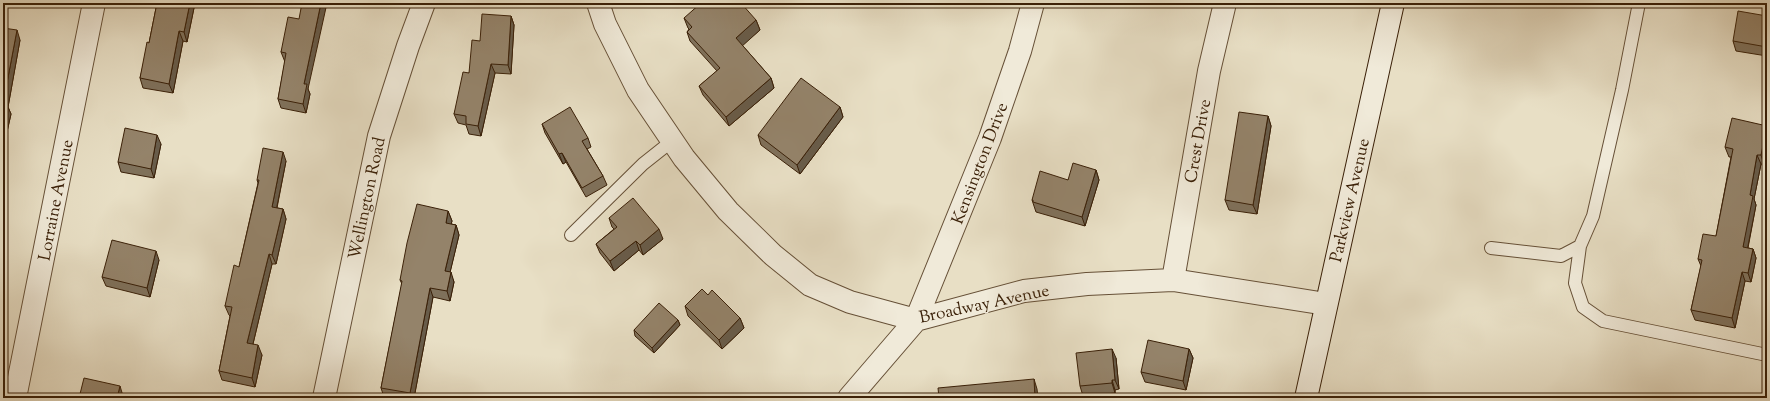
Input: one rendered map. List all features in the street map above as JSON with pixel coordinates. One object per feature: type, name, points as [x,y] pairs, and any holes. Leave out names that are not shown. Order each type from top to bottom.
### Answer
[{"type":"street","name":"Lorraine Avenue","points":[[15,398],[94,3]]},
{"type":"street","name":"Wellington Road","points":[[324,398],[379,136],[408,46],[424,3]]},
{"type":"street","name":"Broadway Avenue","points":[[598,3],[605,24],[638,90],[684,158],[728,211],[773,255],[810,285],[850,302],[916,320],[1024,291],[1087,284],[1173,280],[1326,304]]},
{"type":"street","name":"Kensington Drive","points":[[849,398],[916,320],[990,138],[1020,51],[1033,3]]},
{"type":"street","name":"Crest Drive","points":[[1173,280],[1209,72],[1225,3]]},
{"type":"street","name":"Parkview Avenue","points":[[1306,398],[1393,3]]},
{"type":"lane","points":[[1638,3],[1622,90],[1593,216],[1580,246],[1575,283],[1583,307],[1603,321],[1767,355]]},
{"type":"lane","points":[[571,235],[643,164],[672,141]]},
{"type":"lane","points":[[1491,248],[1561,256],[1580,246]]},
{"type":"building","points":[[157,3],[190,3],[184,32],[179,31],[169,84],[140,78]]},
{"type":"building","points":[[302,3],[321,3],[304,84],[307,84],[303,104],[278,99],[286,53],[281,52],[288,17],[299,19]]},
{"type":"building","points":[[701,3],[741,3],[756,20],[736,38],[771,78],[726,117],[699,86],[720,68],[687,32],[692,27],[684,18]]},
{"type":"building","points":[[1738,11],[1767,16],[1767,47],[1733,41]]},
{"type":"building","points":[[482,14],[511,16],[508,65],[491,64],[478,126],[466,124],[466,116],[454,114],[463,72],[469,73],[472,40],[480,41]]},
{"type":"building","points":[[3,28],[17,30],[3,104]]},
{"type":"building","points":[[801,78],[840,107],[797,165],[758,135]]},
{"type":"building","points":[[3,104],[7,105],[3,126]]},
{"type":"building","points":[[570,107],[588,138],[582,141],[603,176],[582,188],[562,153],[559,154],[542,124]]},
{"type":"building","points":[[1239,112],[1268,116],[1253,205],[1225,200]]},
{"type":"building","points":[[1732,118],[1767,127],[1761,155],[1757,155],[1750,195],[1753,196],[1743,247],[1753,249],[1748,273],[1742,272],[1732,318],[1691,310],[1702,260],[1698,259],[1703,234],[1716,236],[1733,149],[1725,147]]},
{"type":"building","points":[[125,128],[157,135],[151,169],[118,162]]},
{"type":"building","points":[[263,148],[283,152],[272,207],[283,209],[272,255],[269,254],[247,343],[258,345],[252,378],[219,371],[232,307],[225,306],[234,265],[239,267],[259,180],[257,180]]},
{"type":"building","points":[[1073,163],[1096,170],[1082,217],[1033,202],[1032,200],[1040,171],[1068,180]]},
{"type":"building","points":[[633,198],[659,229],[640,245],[636,241],[610,261],[596,244],[617,227],[609,218]]},
{"type":"building","points":[[417,204],[448,211],[446,223],[456,225],[445,271],[451,272],[447,291],[430,288],[410,393],[381,388],[402,281],[400,280],[407,243]]},
{"type":"building","points":[[112,240],[156,251],[147,288],[102,277]]},
{"type":"building","points":[[702,289],[708,295],[712,290],[740,318],[719,340],[685,306]]},
{"type":"building","points":[[659,303],[678,320],[652,348],[634,330]]},
{"type":"building","points":[[1148,340],[1189,349],[1183,381],[1141,372]]},
{"type":"building","points":[[1112,349],[1115,380],[1112,380],[1112,383],[1080,386],[1076,353]]},
{"type":"building","points":[[84,378],[120,386],[117,398],[79,398]]},
{"type":"building","points":[[1034,379],[1035,398],[939,398],[938,388]]}]
